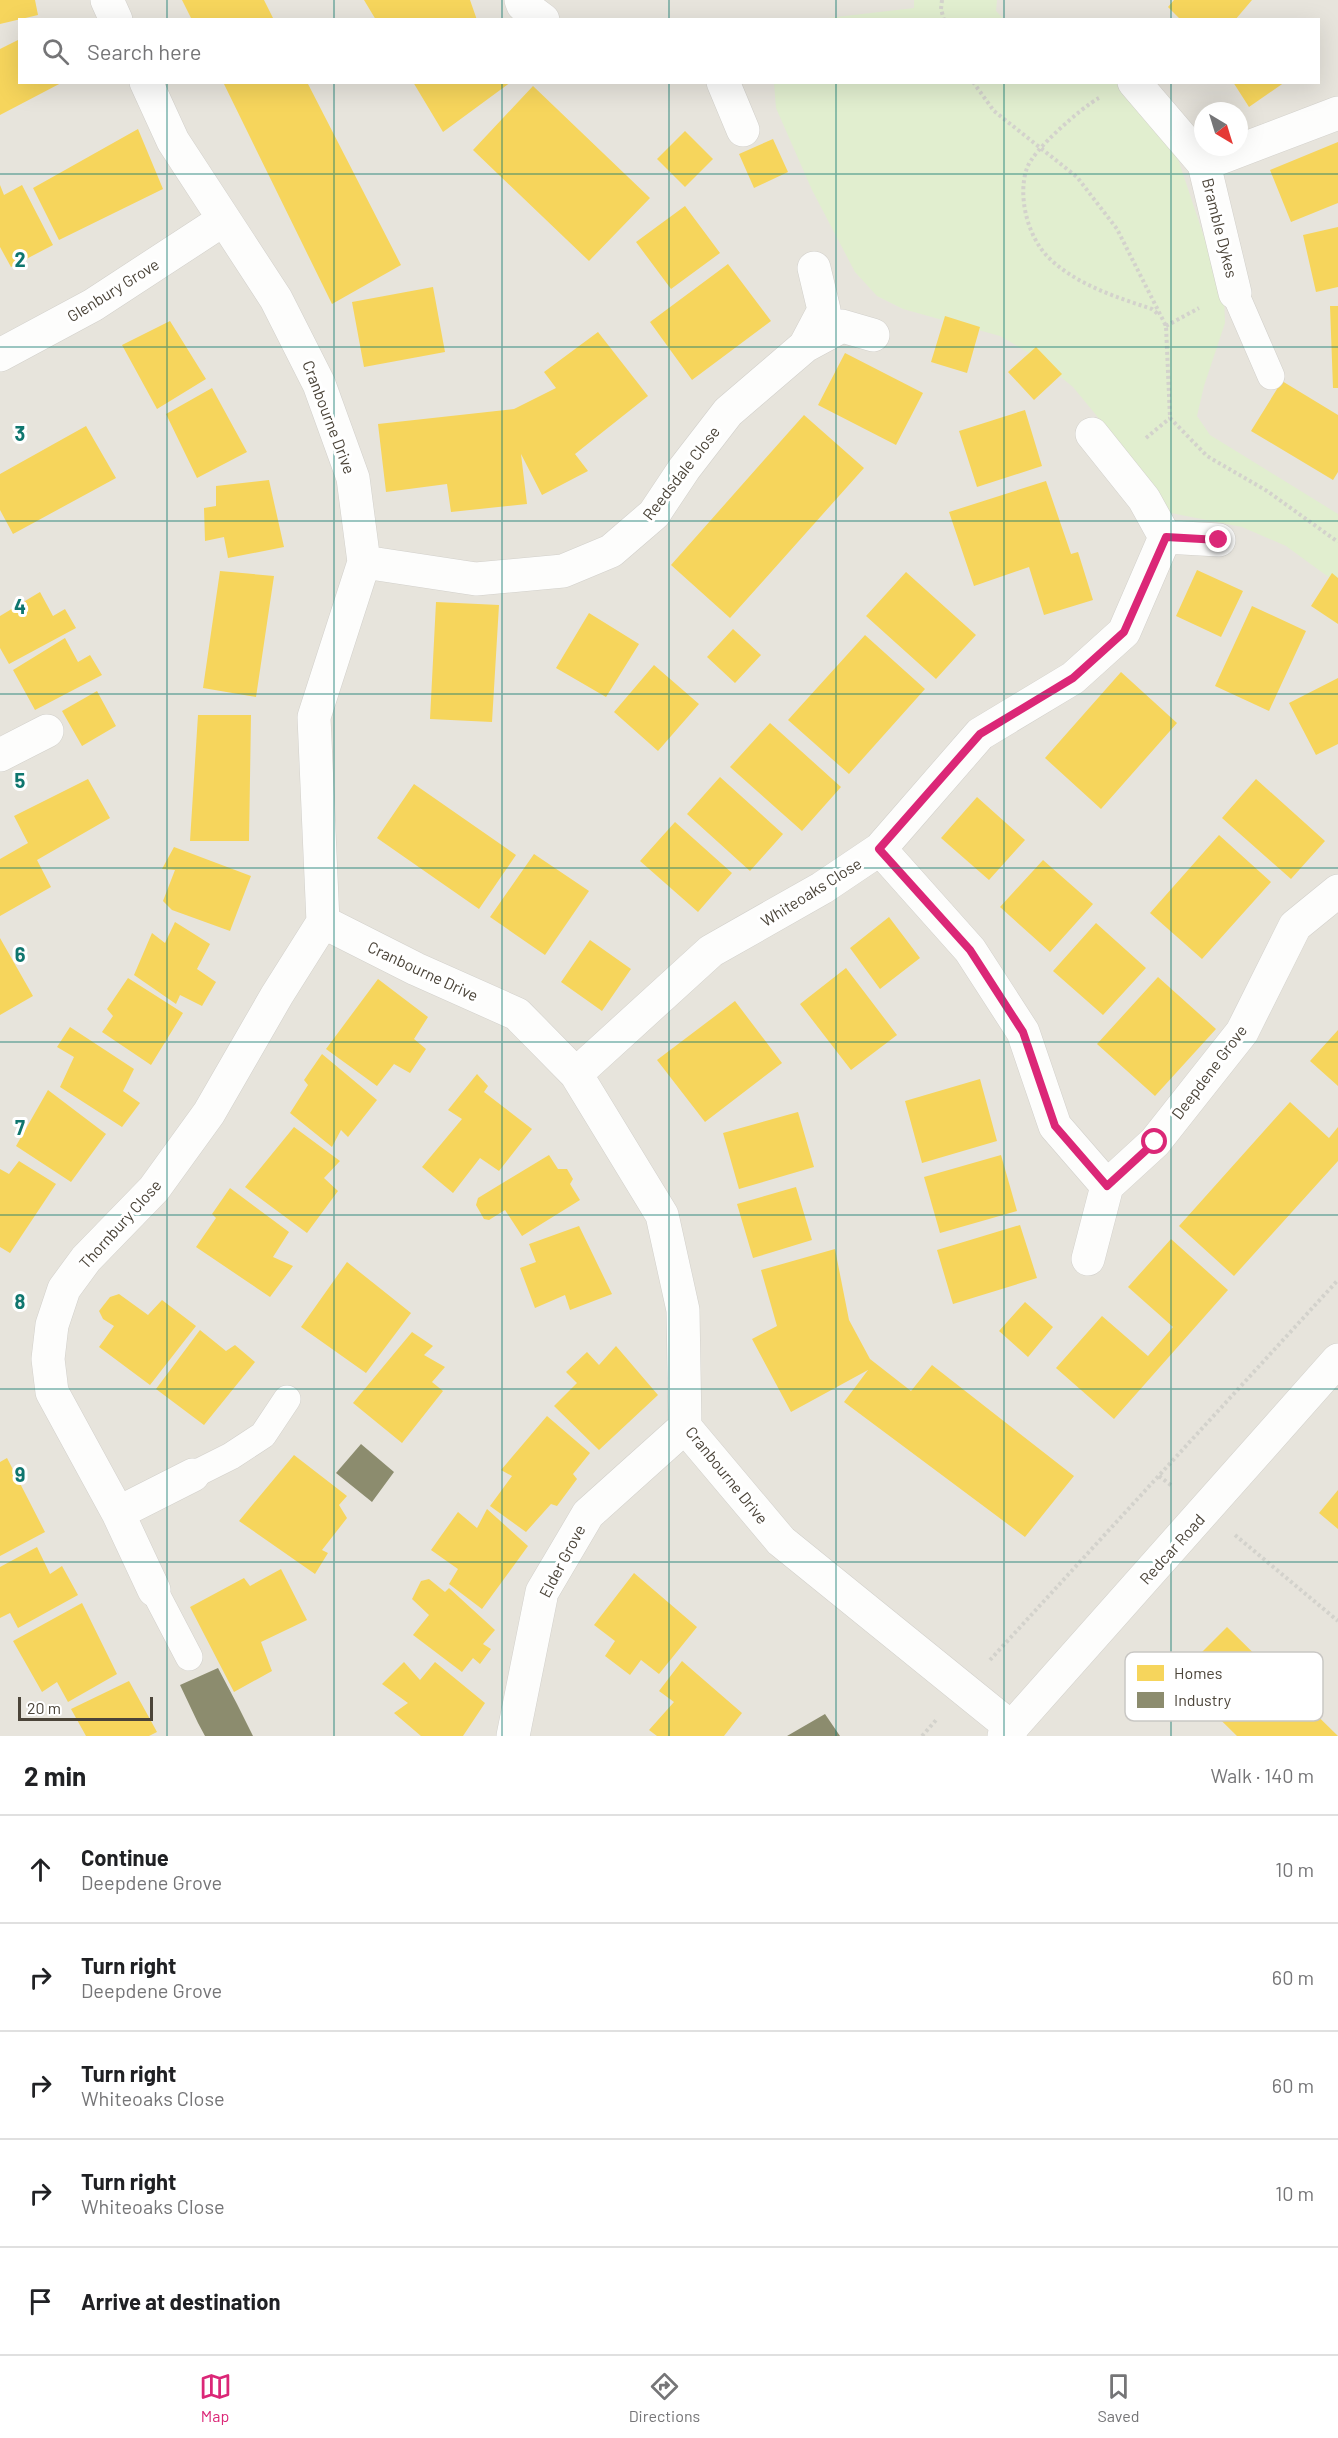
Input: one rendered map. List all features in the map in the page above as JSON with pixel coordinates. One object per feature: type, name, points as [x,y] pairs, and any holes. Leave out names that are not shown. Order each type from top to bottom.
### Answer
[{"type":"street","points":[[107,0],[115,18]]},
{"type":"street","points":[[521,0],[523,5],[540,18]]},
{"type":"street","name":"Cranbourne Drive","points":[[147,84],[173,141],[276,298],[319,384],[353,478],[364,562],[314,717],[323,922],[416,969],[517,1014],[576,1074],[662,1215],[683,1310],[685,1427],[781,1541],[964,1689],[1008,1732]]},
{"type":"street","points":[[724,84],[743,130]]},
{"type":"street","name":"Bramble Dykes","points":[[1120,88],[1204,164],[1236,293]]},
{"type":"street","name":"Bramble Dykes","points":[[1204,164],[1338,113]]},
{"type":"street","name":"Glenbury Grove","points":[[0,354],[93,305],[223,220]]},
{"type":"street","name":"Reedsdale Close","points":[[805,346],[824,310],[814,268]]},
{"type":"street","name":"Reedsdale Close","points":[[364,562],[476,579],[563,571],[610,551],[654,514],[684,469],[728,412],[805,346],[842,326],[873,335]]},
{"type":"street","points":[[1092,434],[1144,499],[1166,537],[1219,540]]},
{"type":"street","name":"Whiteoaks Close","points":[[576,1074],[711,951],[822,888],[879,849],[980,734],[1073,678],[1124,632],[1166,537]]},
{"type":"street","points":[[0,755],[47,731]]},
{"type":"street","points":[[879,849],[970,950],[1023,1032],[1055,1126],[1107,1186],[1088,1259]]},
{"type":"street","name":"Deepdene Grove","points":[[1107,1186],[1155,1142],[1242,1032],[1295,926],[1338,891]]},
{"type":"street","name":"Thornbury Close","points":[[154,1590],[118,1513],[52,1392],[48,1359],[52,1325],[64,1289],[86,1258],[154,1189],[209,1113],[277,995],[323,922]]},
{"type":"street","name":"Redcar Road","points":[[1008,1732],[1338,1360]]},
{"type":"street","name":"Elder Grove","points":[[513,1736],[542,1592],[588,1514],[685,1427]]},
{"type":"street","points":[[118,1513],[193,1474]]},
{"type":"lane","points":[[1236,293],[1271,376]]},
{"type":"lane","points":[[193,1474],[231,1456],[263,1435],[287,1399]]},
{"type":"lane","points":[[154,1590],[189,1657]]},
{"type":"path","points":[[942,0],[943,18]]},
{"type":"path","points":[[974,84],[994,111],[1077,177],[1117,229],[1166,327],[1170,418],[1207,456],[1267,491],[1338,543]]},
{"type":"path","points":[[1120,88],[1088,104],[1040,149],[1027,168],[1024,188],[1027,224],[1036,244],[1050,259],[1086,284],[1152,309],[1160,315]]},
{"type":"path","points":[[922,1736],[1338,1280]]},
{"type":"path","points":[[1206,1510],[1338,1621]]},
{"type":"shaded area","points":[[0,0],[1338,0],[1338,1736],[0,1736]]},
{"type":"green space","points":[[914,0],[997,0],[996,11],[1003,18],[828,18],[914,8]]},
{"type":"green space","points":[[774,84],[1123,84],[1178,159],[1224,297],[1225,323],[1204,386],[1197,416],[1210,435],[1338,514],[1338,584],[1286,546],[1242,527],[1171,513],[1162,505],[1129,455],[1073,387],[1036,357],[1000,336],[903,309],[877,296],[855,272],[812,190],[776,108]]},
{"type":"building: Homes","points":[[0,0],[35,0],[38,15],[0,24]]},
{"type":"building: Homes","points":[[182,0],[264,0],[273,18],[191,18]]},
{"type":"building: Homes","points":[[364,0],[470,0],[476,18],[375,18]]},
{"type":"building: Homes","points":[[1174,0],[1252,0],[1237,18],[1179,18],[1168,7]]},
{"type":"building: Homes","points":[[18,40],[18,84],[59,84],[0,115],[0,49]]},
{"type":"building: Homes","points":[[224,84],[308,84],[401,265],[332,304]]},
{"type":"building: Homes","points":[[414,84],[508,84],[443,132]]},
{"type":"building: Homes","points":[[1234,84],[1282,84],[1249,107],[1248,102]]},
{"type":"building: Homes","points":[[533,86],[650,198],[589,261],[473,150]]},
{"type":"building: Homes","points":[[138,129],[163,189],[59,240],[33,188]]},
{"type":"building: Homes","points":[[685,131],[713,159],[685,187],[657,159]]},
{"type":"building: Homes","points":[[773,139],[788,172],[754,188],[739,154]]},
{"type":"building: Homes","points":[[1338,142],[1338,203],[1291,222],[1270,170]]},
{"type":"building: Homes","points":[[0,185],[4,195],[22,185],[53,245],[11,267],[0,247]]},
{"type":"building: Homes","points":[[685,206],[720,253],[671,289],[636,242]]},
{"type":"building: Homes","points":[[1338,227],[1338,287],[1316,292],[1303,235]]},
{"type":"building: Homes","points":[[728,264],[771,321],[692,380],[650,322]]},
{"type":"building: Homes","points":[[433,287],[445,352],[364,367],[352,302]]},
{"type":"building: Homes","points":[[1330,306],[1338,306],[1338,388],[1333,388]]},
{"type":"building: Homes","points":[[945,316],[980,327],[967,373],[931,362]]},
{"type":"building: Homes","points":[[170,321],[206,379],[157,409],[122,345]]},
{"type":"building: Homes","points":[[598,332],[648,396],[575,454],[588,471],[542,495],[521,454],[527,504],[451,512],[447,484],[386,492],[378,424],[514,409],[556,388],[544,372]]},
{"type":"building: Homes","points":[[1036,347],[1062,374],[1034,400],[1008,372]]},
{"type":"building: Homes","points":[[845,353],[923,393],[896,445],[818,405]]},
{"type":"building: Homes","points":[[1282,381],[1338,415],[1338,472],[1333,480],[1251,431]]},
{"type":"building: Homes","points":[[212,388],[247,452],[197,478],[166,414]]},
{"type":"building: Homes","points":[[1025,410],[1042,466],[977,487],[959,431]]},
{"type":"building: Homes","points":[[804,415],[864,468],[730,618],[671,565]]},
{"type":"building: Homes","points":[[86,426],[116,478],[13,534],[0,510],[0,474]]},
{"type":"building: Homes","points":[[269,480],[284,547],[228,558],[224,537],[205,541],[204,508],[216,506],[216,486]]},
{"type":"building: Homes","points":[[1046,481],[1071,554],[1078,552],[1093,600],[1044,615],[1029,567],[974,586],[949,512]]},
{"type":"building: Homes","points":[[1197,570],[1243,591],[1221,637],[1176,616]]},
{"type":"building: Homes","points":[[220,571],[274,576],[256,697],[203,688]]},
{"type":"building: Homes","points":[[906,572],[976,635],[936,679],[866,616]]},
{"type":"building: Homes","points":[[1332,573],[1338,578],[1338,624],[1311,606]]},
{"type":"building: Homes","points":[[40,592],[53,616],[65,609],[76,628],[9,664],[0,648],[0,616]]},
{"type":"building: Homes","points":[[436,602],[499,605],[492,722],[430,719]]},
{"type":"building: Homes","points":[[1252,606],[1306,631],[1269,711],[1215,686]]},
{"type":"building: Homes","points":[[589,613],[639,644],[606,697],[556,668]]},
{"type":"building: Homes","points":[[733,629],[761,655],[735,683],[707,657]]},
{"type":"building: Homes","points":[[865,635],[925,689],[849,774],[788,720]]},
{"type":"building: Homes","points":[[65,638],[78,662],[90,655],[102,675],[35,710],[13,670]]},
{"type":"building: Homes","points":[[654,665],[699,704],[658,751],[614,712]]},
{"type":"building: Homes","points":[[1121,672],[1177,723],[1101,809],[1045,758]]},
{"type":"building: Homes","points":[[1338,678],[1338,744],[1316,755],[1289,703]]},
{"type":"building: Homes","points":[[97,691],[116,726],[82,746],[62,711]]},
{"type":"building: Homes","points":[[198,715],[251,715],[249,841],[190,841]]},
{"type":"building: Homes","points":[[770,723],[841,787],[802,831],[730,767]]},
{"type":"building: Homes","points":[[720,777],[783,834],[750,871],[687,814]]},
{"type":"building: Homes","points":[[88,779],[110,818],[37,860],[51,887],[0,916],[0,859],[28,843],[14,816]]},
{"type":"building: Homes","points":[[1256,779],[1325,841],[1291,879],[1222,818]]},
{"type":"building: Homes","points":[[414,784],[516,855],[479,909],[377,838]]},
{"type":"building: Homes","points":[[977,797],[1025,840],[989,880],[941,838]]},
{"type":"building: Homes","points":[[675,822],[732,873],[698,912],[640,861]]},
{"type":"building: Homes","points":[[1219,835],[1271,882],[1202,959],[1150,913]]},
{"type":"building: Homes","points":[[174,847],[251,876],[230,931],[172,910],[163,901],[175,870],[162,869]]},
{"type":"building: Homes","points":[[534,854],[589,891],[545,955],[490,917]]},
{"type":"building: Homes","points":[[1043,860],[1093,904],[1050,952],[1000,907]]},
{"type":"building: Homes","points":[[889,917],[920,958],[880,989],[850,948]]},
{"type":"building: Homes","points":[[175,922],[210,944],[197,969],[216,982],[202,1006],[180,995],[176,1004],[134,975],[152,933],[165,943]]},
{"type":"building: Homes","points":[[1096,923],[1146,968],[1103,1015],[1053,971]]},
{"type":"building: Homes","points":[[0,938],[33,996],[0,1015]]},
{"type":"building: Homes","points":[[590,940],[631,969],[602,1011],[561,982]]},
{"type":"building: Homes","points":[[846,968],[897,1035],[851,1070],[800,1004]]},
{"type":"building: Homes","points":[[1158,977],[1216,1029],[1155,1096],[1097,1044]]},
{"type":"building: Homes","points":[[128,978],[183,1013],[151,1065],[102,1032],[113,1016],[107,1009]]},
{"type":"building: Homes","points":[[378,979],[428,1017],[414,1039],[426,1049],[410,1073],[394,1064],[377,1086],[326,1049]]},
{"type":"building: Homes","points":[[735,1001],[782,1063],[705,1122],[657,1060]]},
{"type":"building: Homes","points":[[70,1027],[134,1069],[123,1091],[140,1103],[122,1127],[60,1087],[74,1057],[57,1047]]},
{"type":"building: Homes","points":[[1338,1030],[1338,1086],[1310,1061]]},
{"type":"building: Homes","points":[[322,1054],[377,1100],[348,1137],[341,1130],[332,1147],[290,1113],[308,1085],[304,1080]]},
{"type":"building: Homes","points":[[477,1074],[488,1086],[484,1092],[532,1129],[499,1171],[480,1158],[453,1193],[422,1167],[462,1119],[448,1110]]},
{"type":"building: Homes","points":[[980,1079],[997,1141],[922,1163],[905,1101]]},
{"type":"building: Homes","points":[[48,1090],[106,1134],[71,1182],[16,1146]]},
{"type":"building: Homes","points":[[1290,1102],[1329,1138],[1338,1127],[1338,1161],[1234,1276],[1179,1226]]},
{"type":"building: Homes","points":[[798,1112],[814,1167],[739,1189],[723,1133]]},
{"type":"building: Homes","points":[[294,1127],[340,1161],[324,1178],[338,1191],[307,1233],[245,1187]]},
{"type":"building: Homes","points":[[549,1155],[558,1169],[567,1169],[573,1179],[570,1184],[580,1200],[522,1236],[505,1210],[489,1220],[484,1219],[476,1205],[478,1198]]},
{"type":"building: Homes","points":[[1001,1155],[1017,1211],[940,1233],[924,1177]]},
{"type":"building: Homes","points":[[19,1161],[56,1184],[10,1253],[0,1247],[0,1169],[9,1174]]},
{"type":"building: Homes","points":[[796,1187],[812,1240],[753,1258],[737,1204]]},
{"type":"building: Homes","points":[[230,1188],[289,1232],[273,1257],[293,1266],[270,1297],[196,1247],[216,1218],[212,1214]]},
{"type":"building: Homes","points":[[1020,1225],[1037,1278],[953,1304],[937,1250]]},
{"type":"building: Homes","points":[[579,1226],[612,1294],[570,1310],[565,1295],[535,1308],[520,1268],[536,1262],[529,1244]]},
{"type":"building: Homes","points":[[1171,1239],[1228,1290],[1114,1419],[1056,1368],[1102,1316],[1148,1356],[1173,1327],[1128,1287]]},
{"type":"building: Homes","points":[[835,1249],[849,1320],[870,1359],[911,1391],[932,1365],[1074,1476],[1025,1537],[844,1402],[868,1370],[791,1412],[752,1339],[777,1326],[761,1270]]},
{"type":"building: Homes","points":[[347,1262],[411,1313],[366,1373],[301,1327]]},
{"type":"building: Homes","points":[[119,1294],[148,1315],[162,1300],[196,1326],[150,1385],[99,1347],[114,1326],[103,1319],[99,1311],[110,1297]]},
{"type":"building: Homes","points":[[1025,1302],[1053,1327],[1028,1357],[999,1331]]},
{"type":"building: Homes","points":[[200,1330],[226,1351],[235,1345],[255,1362],[204,1425],[156,1389]]},
{"type":"building: Homes","points":[[412,1332],[433,1346],[424,1355],[445,1367],[432,1382],[443,1391],[402,1443],[353,1403]]},
{"type":"building: Homes","points":[[616,1346],[658,1395],[599,1450],[554,1406],[577,1383],[566,1372],[587,1352],[599,1365]]},
{"type":"building: Homes","points":[[547,1416],[590,1453],[573,1474],[577,1479],[557,1506],[551,1504],[526,1532],[490,1506],[512,1476],[501,1470]]},
{"type":"building: Homes","points":[[294,1455],[347,1496],[339,1505],[347,1518],[322,1550],[328,1553],[315,1574],[239,1521]]},
{"type":"building: Homes","points":[[7,1458],[45,1532],[0,1556],[0,1462]]},
{"type":"building: Homes","points":[[1338,1490],[1338,1529],[1319,1513]]},
{"type":"building: Homes","points":[[487,1509],[528,1546],[482,1609],[449,1584],[458,1569],[431,1550],[458,1512],[477,1528]]},
{"type":"building: Homes","points":[[37,1547],[50,1574],[62,1566],[78,1595],[18,1628],[10,1613],[0,1618],[0,1567]]},
{"type":"building: Homes","points":[[281,1569],[307,1620],[261,1642],[272,1671],[234,1692],[190,1607],[244,1578],[250,1586]]},
{"type":"building: Homes","points":[[634,1573],[697,1627],[659,1674],[641,1660],[630,1675],[605,1656],[615,1641],[594,1625]]},
{"type":"building: Homes","points":[[429,1579],[445,1592],[449,1588],[495,1630],[483,1644],[491,1649],[480,1664],[473,1658],[462,1672],[413,1635],[429,1615],[412,1599],[421,1581]]},
{"type":"building: Homes","points":[[82,1603],[117,1674],[68,1702],[57,1682],[42,1692],[13,1641]]},
{"type":"building: Homes","points":[[1227,1627],[1252,1652],[1202,1652]]},
{"type":"building: Homes","points":[[682,1661],[742,1713],[724,1736],[657,1736],[649,1730],[674,1702],[659,1691]]},
{"type":"building: Homes","points":[[404,1662],[420,1680],[435,1662],[485,1703],[463,1736],[421,1736],[394,1713],[408,1703],[382,1684]]},
{"type":"building: Homes","points":[[129,1681],[157,1732],[149,1736],[86,1736],[71,1709]]},
{"type":"building: Homes","points":[[1222,1721],[1323,1721],[1338,1736],[1237,1736]]},
{"type":"building: Industry","points":[[361,1444],[394,1472],[372,1502],[336,1473]]},
{"type":"building: Industry","points":[[218,1668],[253,1736],[205,1736],[198,1723],[180,1685]]},
{"type":"building: Industry","points":[[825,1714],[840,1736],[787,1736]]},
{"type":"route","points":[[1155,1142],[1107,1186],[1055,1126],[1023,1032],[970,950],[879,849],[980,734],[1073,678],[1124,632],[1156,555],[1166,537],[1219,540]]}]
